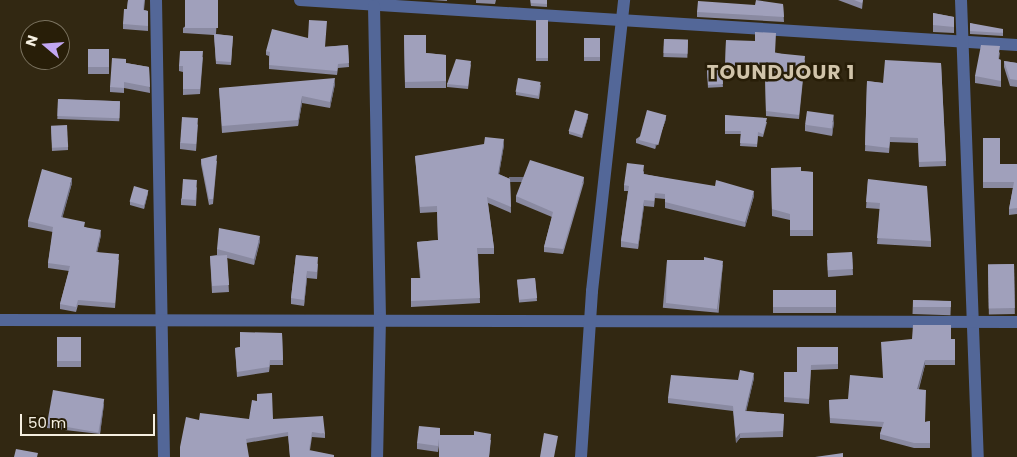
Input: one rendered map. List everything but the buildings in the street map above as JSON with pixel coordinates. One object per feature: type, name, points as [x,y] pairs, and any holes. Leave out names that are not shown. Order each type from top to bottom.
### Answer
[{"type":"street","points":[[156,0],[164,457]]},
{"type":"street","points":[[300,0],[1017,45]]},
{"type":"street","points":[[581,457],[590,320],[624,0]]},
{"type":"street","points":[[961,0],[971,323],[978,457]]},
{"type":"street","points":[[374,6],[380,318],[377,457]]},
{"type":"street","points":[[0,320],[163,321],[380,318],[1017,322]]},
{"type":"district","name":"TOUNDJOUR 1","points":[[781,72]]}]
